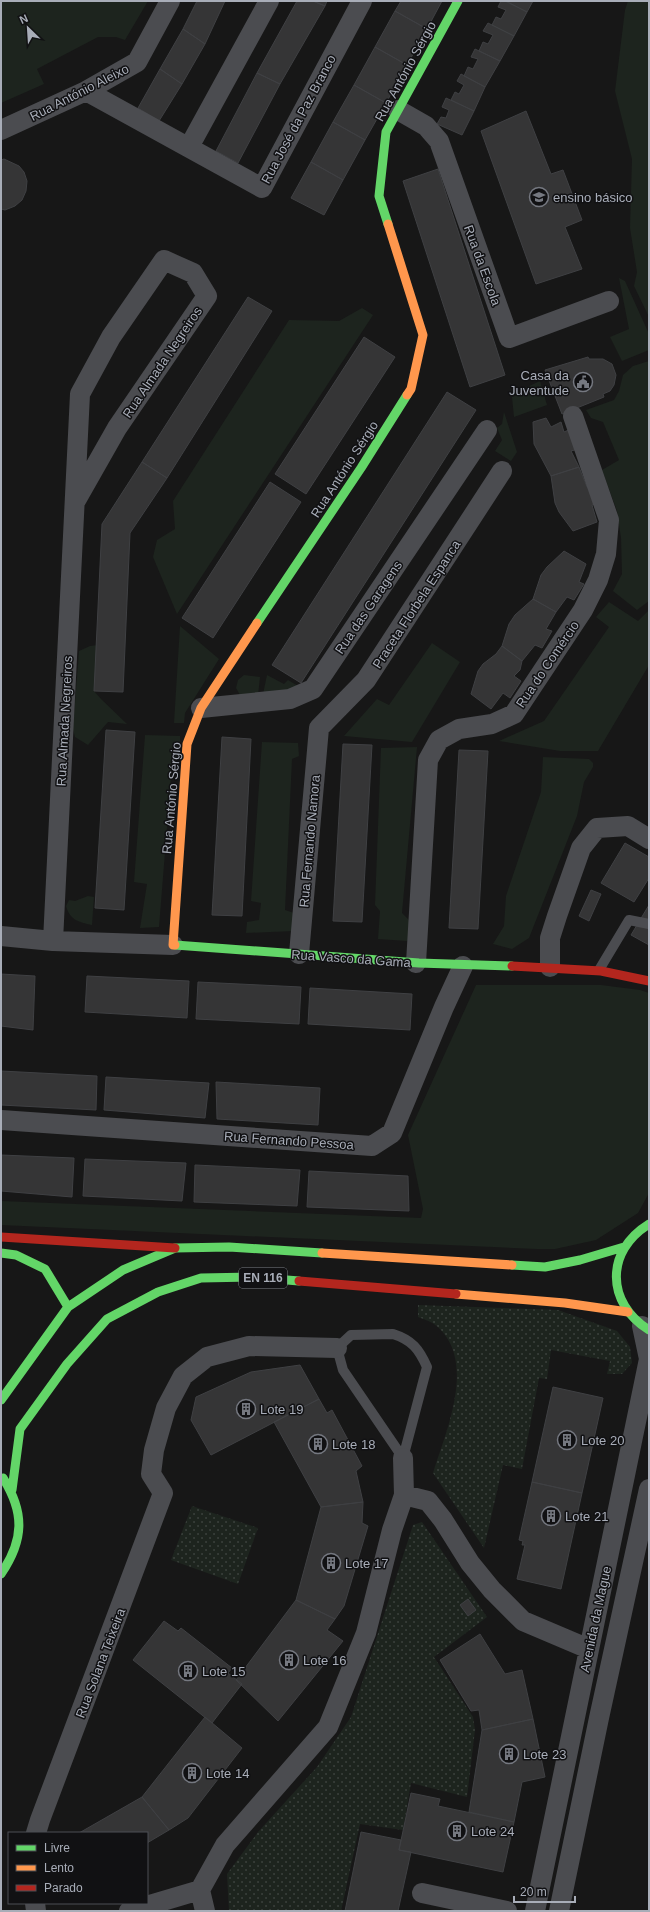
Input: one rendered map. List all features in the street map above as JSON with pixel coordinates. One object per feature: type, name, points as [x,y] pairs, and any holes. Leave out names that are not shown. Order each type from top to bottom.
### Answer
[{"type":"main road","name":"Rua António Sérgio","points":[[173,945],[187,744],[201,708],[361,468],[411,389],[423,336],[379,196],[386,132],[458,1]]},
{"type":"main road","name":"Rua Vasco da Gama","points":[[173,945],[463,966],[550,967],[599,970],[628,974],[649,981]]},
{"type":"main road","points":[[646,1328],[628,1312],[620,1297],[616,1280],[618,1263],[624,1247],[636,1231],[649,1224]]},
{"type":"main road","points":[[1,1237],[176,1248]]},
{"type":"main road","name":"EN 116","points":[[1,1400],[68,1307],[123,1270],[176,1248],[230,1247],[545,1267],[580,1260],[624,1247]]},
{"type":"main road","points":[[1,1253],[16,1254],[45,1270],[68,1307]]},
{"type":"main road","name":"EN 116","points":[[12,1490],[20,1429],[67,1364],[107,1319],[158,1292],[201,1278],[252,1277],[565,1303],[628,1312]]},
{"type":"main road","points":[[1,1475],[12,1490],[19,1513],[19,1538],[11,1561],[1,1574]]},
{"type":"street","name":"Rua António Aleixo","points":[[1,130],[86,91],[137,62],[170,1]]},
{"type":"street","points":[[189,147],[269,1]]},
{"type":"street","name":"Rua José da Paz Branco","points":[[86,91],[262,188],[362,1]]},
{"type":"street","name":"Rua da Escola","points":[[398,110],[426,126],[439,141],[509,338],[609,301]]},
{"type":"street","name":"Rua Almada Negreiros","points":[[53,941],[80,394],[111,337],[164,260],[193,273],[207,296],[117,428],[75,502]]},
{"type":"street","name":"Rua do Comércio","points":[[416,963],[428,760],[439,740],[459,729],[492,724],[514,714],[583,610],[598,580],[606,554],[609,520],[573,416]]},
{"type":"street","name":"Rua das Garagens","points":[[201,708],[290,699],[313,689],[487,430]]},
{"type":"street","name":"Praceta Florbela Espanca","points":[[319,728],[366,680],[502,471]]},
{"type":"street","name":"Rua Fernando Namora","points":[[299,954],[319,728]]},
{"type":"street","points":[[550,967],[550,938],[581,848],[597,828],[628,826],[649,838]]},
{"type":"street","points":[[1,936],[53,941]]},
{"type":"street","name":"Rua Vasco da Gama","points":[[53,941],[173,945]]},
{"type":"street","name":"Rua Fernando Pessoa","points":[[1,1120],[372,1146],[392,1133],[444,1007],[463,966]]},
{"type":"street","name":"Avenida da Mague","points":[[535,1911],[649,1359],[646,1328]]},
{"type":"street","name":"Rua Solana Teixeira","points":[[36,1832],[163,1493],[151,1474],[154,1450],[166,1408],[183,1376],[207,1358],[249,1346],[338,1348]]},
{"type":"street","points":[[205,1911],[200,1890],[225,1845],[328,1727],[363,1642],[392,1530],[404,1495],[404,1458]]},
{"type":"street","name":"Avenida da Mague","points":[[559,1911],[600,1710],[649,1489]]},
{"type":"street","points":[[404,1495],[428,1501],[443,1520],[470,1563],[492,1590],[522,1621],[589,1649]]},
{"type":"street","points":[[129,1911],[200,1890]]},
{"type":"street","points":[[422,1893],[507,1911]]},
{"type":"lane","points":[[599,970],[629,920],[649,924]]},
{"type":"lane","points":[[393,1334],[406,1338],[421,1354],[427,1368],[404,1458],[343,1370],[338,1348],[351,1335],[393,1334]]},
{"type":"shaded area","points":[[1,1],[148,1],[125,40],[116,37],[98,37],[37,69],[44,84],[1,103]]},
{"type":"shaded area","points":[[628,1],[649,1],[649,317],[634,286],[637,272],[630,228],[632,159],[615,91],[625,10]]},
{"type":"shaded area","points":[[619,278],[625,281],[649,334],[649,350],[622,361],[610,337],[629,329]]},
{"type":"shaded area","points":[[362,308],[373,315],[177,614],[153,557],[157,540],[175,529],[173,501],[289,320],[339,321]]},
{"type":"shaded area","points":[[649,361],[649,601],[637,610],[613,591],[622,574],[621,538],[617,511],[602,470],[619,460],[603,422],[591,418],[586,410],[614,400],[619,391],[623,375],[633,366]]},
{"type":"shaded area","points":[[540,381],[547,405],[514,417],[512,397],[521,394],[523,389]]},
{"type":"shaded area","points":[[504,412],[517,452],[511,461],[495,451],[502,440],[497,428],[502,424]]},
{"type":"shaded area","points":[[609,602],[638,621],[649,610],[649,665],[598,751],[560,751],[499,741],[544,721],[609,627],[596,617]]},
{"type":"shaded area","points":[[180,626],[219,659],[185,713],[184,723],[174,723]]},
{"type":"shaded area","points":[[432,643],[460,662],[412,742],[344,736],[377,699],[389,705]]},
{"type":"shaded area","points":[[98,645],[94,691],[127,724],[108,722],[88,745],[75,737],[73,729],[79,651],[90,646]]},
{"type":"shaded area","points":[[244,675],[260,677],[258,696],[240,695],[236,688],[238,680]]},
{"type":"shaded area","points":[[267,675],[284,684],[288,680],[298,686],[295,690],[263,694]]},
{"type":"shaded area","points":[[145,735],[180,736],[180,756],[172,765],[159,927],[140,928],[147,884],[134,882]]},
{"type":"shaded area","points":[[262,742],[298,743],[299,756],[292,759],[285,910],[294,913],[293,931],[246,933],[247,922],[259,920],[261,903],[251,901]]},
{"type":"shaded area","points":[[417,747],[402,913],[409,920],[411,937],[407,941],[378,939],[380,911],[375,905],[381,748]]},
{"type":"shaded area","points":[[543,757],[589,759],[593,763],[593,767],[584,782],[577,816],[529,938],[512,949],[493,944],[504,926],[506,896],[541,792]]},
{"type":"shaded area","points":[[88,896],[94,897],[92,925],[75,920],[66,906],[69,900],[75,901]]},
{"type":"shaded area","points":[[476,985],[601,985],[640,990],[649,993],[649,1193],[638,1213],[596,1240],[555,1249],[537,1249],[1,1225],[1,1201],[421,1218],[423,1209],[408,1135]]},
{"type":"shaded area","points":[[418,1305],[558,1310],[617,1331],[630,1347],[632,1363],[622,1374],[607,1374],[610,1361],[551,1350],[547,1379],[539,1378],[522,1469],[503,1465],[484,1548],[433,1473],[451,1416],[457,1375],[455,1356],[447,1338],[434,1324],[418,1317]]},
{"type":"shaded area","points":[[192,1506],[258,1528],[238,1584],[171,1560]]},
{"type":"shaded area","points":[[422,1522],[487,1617],[434,1657],[473,1717],[475,1730],[467,1797],[411,1783],[403,1830],[360,1824],[341,1911],[229,1911],[227,1874],[258,1832],[317,1767],[351,1717],[413,1525]]},
{"type":"building","points":[[197,1],[225,1],[205,44],[183,29]]},
{"type":"building","points":[[297,1],[313,1],[325,6],[280,84],[257,73]]},
{"type":"building","points":[[313,1],[327,1],[325,6]]},
{"type":"building","points":[[401,1],[442,1],[427,29],[395,11]]},
{"type":"building","points":[[501,1],[505,1],[527,12],[514,36],[492,25],[496,17],[501,19],[506,10],[498,7]]},
{"type":"building","points":[[506,1],[533,1],[527,12]]},
{"type":"building","points":[[395,11],[427,29],[407,65],[375,47]]},
{"type":"building","points":[[488,23],[514,36],[500,61],[479,51],[483,42],[488,44],[493,35],[483,31]]},
{"type":"building","points":[[183,29],[205,44],[182,84],[160,69]]},
{"type":"building","points":[[375,47],[407,65],[386,103],[354,85]]},
{"type":"building","points":[[475,49],[500,61],[485,87],[464,76],[468,67],[473,69],[478,59],[471,57]]},
{"type":"building","points":[[160,69],[182,84],[159,121],[138,108]]},
{"type":"building","points":[[257,73],[280,84],[238,163],[216,151]]},
{"type":"building","points":[[461,74],[485,87],[474,111],[451,100],[455,92],[459,94],[464,85],[457,81]]},
{"type":"building","points":[[354,85],[386,103],[365,140],[333,122]]},
{"type":"building","points":[[446,98],[474,111],[462,135],[437,124],[441,117],[446,118],[449,110],[442,107]]},
{"type":"building","name":"ensino básico","points":[[526,111],[551,174],[563,170],[582,220],[565,227],[582,269],[536,284],[481,131]]},
{"type":"building","points":[[333,122],[365,140],[343,180],[311,162]]},
{"type":"building","points":[[4,159],[19,166],[24,172],[27,181],[26,191],[22,200],[15,206],[5,210],[1,209],[1,160]]},
{"type":"building","points":[[311,162],[343,180],[324,215],[291,198]]},
{"type":"building","points":[[438,169],[505,375],[470,387],[403,181]]},
{"type":"building","points":[[248,297],[272,311],[167,478],[142,462]]},
{"type":"building","points":[[364,337],[395,357],[306,494],[275,474]]},
{"type":"building","name":"Casa da Juventude","points":[[588,357],[589,359],[603,359],[612,364],[616,375],[614,385],[610,391],[603,394],[604,397],[562,414],[545,370]]},
{"type":"building","points":[[447,392],[476,410],[301,683],[272,665]]},
{"type":"building","points":[[546,418],[551,427],[561,422],[564,432],[571,429],[578,449],[571,451],[579,467],[551,476],[534,444],[533,422]]},
{"type":"building","points":[[142,462],[167,478],[130,533],[123,692],[94,691],[102,524]]},
{"type":"building","points":[[579,467],[587,487],[592,485],[598,503],[592,505],[597,522],[573,531],[559,512],[555,503],[551,476]]},
{"type":"building","points":[[270,482],[301,502],[213,638],[182,618]]},
{"type":"building","points":[[564,551],[586,564],[579,582],[584,584],[574,600],[567,597],[556,612],[533,599],[541,575],[547,567]]},
{"type":"building","points":[[533,599],[556,612],[546,629],[552,631],[542,648],[535,645],[522,661],[502,646],[509,624],[515,615]]},
{"type":"building","points":[[502,646],[522,661],[520,670],[514,676],[521,681],[510,698],[503,693],[491,709],[471,694],[478,671],[483,664],[496,654]]},
{"type":"building","points":[[106,730],[135,732],[124,910],[95,908]]},
{"type":"building","points":[[222,737],[251,739],[242,916],[212,915]]},
{"type":"building","points":[[343,744],[372,745],[362,922],[333,921]]},
{"type":"building","points":[[459,750],[488,751],[478,929],[449,928]]},
{"type":"building","points":[[625,843],[649,857],[649,878],[634,902],[601,883]]},
{"type":"building","points":[[591,890],[601,894],[589,921],[579,916]]},
{"type":"building","points":[[649,905],[649,945],[631,935]]},
{"type":"building","points":[[1,974],[35,976],[33,1030],[1,1026]]},
{"type":"building","points":[[87,976],[189,981],[187,1018],[85,1012]]},
{"type":"building","points":[[198,982],[301,987],[299,1024],[196,1019]]},
{"type":"building","points":[[310,988],[412,994],[410,1030],[308,1024]]},
{"type":"building","points":[[1,1071],[97,1076],[96,1110],[1,1105]]},
{"type":"building","points":[[106,1077],[209,1083],[205,1118],[104,1110]]},
{"type":"building","points":[[216,1082],[320,1088],[318,1125],[217,1119]]},
{"type":"building","points":[[1,1155],[74,1158],[72,1197],[1,1191]]},
{"type":"building","points":[[85,1159],[186,1163],[182,1201],[83,1196]]},
{"type":"building","points":[[195,1165],[300,1170],[297,1206],[194,1202]]},
{"type":"building","points":[[309,1171],[408,1176],[409,1211],[307,1207]]},
{"type":"building","name":"Lote 19","points":[[300,1365],[319,1399],[211,1455],[191,1420],[196,1397],[251,1372]]},
{"type":"building","name":"Lote 20","points":[[553,1387],[603,1398],[582,1493],[532,1482]]},
{"type":"building","name":"Lote 18","points":[[319,1399],[327,1413],[332,1410],[362,1466],[356,1471],[363,1502],[321,1507],[274,1422]]},
{"type":"building","name":"Lote 21","points":[[532,1482],[582,1493],[561,1589],[517,1579],[525,1545],[522,1545],[523,1541],[519,1540]]},
{"type":"building","name":"Lote 17","points":[[363,1502],[362,1523],[368,1526],[344,1606],[335,1619],[296,1600],[321,1507]]},
{"type":"building","points":[[468,1599],[476,1610],[468,1616],[460,1605]]},
{"type":"building","name":"Lote 16","points":[[296,1600],[335,1619],[327,1630],[343,1641],[278,1721],[236,1680]]},
{"type":"building","name":"Lote 15","points":[[164,1621],[178,1631],[181,1628],[232,1668],[228,1673],[242,1684],[212,1723],[133,1660]]},
{"type":"building","points":[[480,1634],[505,1674],[522,1670],[533,1719],[482,1730],[479,1710],[471,1711],[440,1660]]},
{"type":"building","name":"Lote 14","points":[[205,1717],[242,1748],[188,1818],[169,1830],[142,1797]]},
{"type":"building","name":"Lote 23","points":[[533,1719],[545,1777],[522,1782],[514,1822],[469,1812],[482,1730]]},
{"type":"building","name":"Lote 24","points":[[411,1793],[440,1799],[438,1806],[514,1822],[503,1872],[399,1850]]},
{"type":"building","points":[[142,1797],[169,1830],[148,1842],[148,1832],[81,1832]]},
{"type":"building","points":[[361,1832],[401,1840],[399,1850],[411,1852],[398,1911],[345,1911]]},
{"type":"traffic: fast","points":[[388,224],[379,196],[386,132],[458,1]]},
{"type":"traffic: fast","points":[[257,623],[361,468],[407,395]]},
{"type":"traffic: fast","points":[[175,945],[419,963],[512,966]]},
{"type":"traffic: fast","points":[[649,1224],[635,1235],[624,1248],[618,1262],[616,1277],[619,1292],[625,1306],[635,1319],[649,1330]]},
{"type":"traffic: fast","points":[[1,1400],[68,1307],[123,1270],[175,1248],[229,1247],[322,1253]]},
{"type":"traffic: fast","points":[[512,1265],[545,1267],[580,1260],[624,1247]]},
{"type":"traffic: fast","points":[[1,1253],[16,1255],[45,1269],[68,1307]]},
{"type":"traffic: fast","points":[[12,1490],[20,1429],[67,1364],[107,1319],[158,1292],[201,1278],[252,1277],[299,1281]]},
{"type":"traffic: fast","points":[[1,1574],[9,1562],[14,1550],[18,1538],[19,1526],[15,1503],[3,1478]]},
{"type":"traffic: slow","points":[[388,224],[423,335],[411,389],[407,395]]},
{"type":"traffic: slow","points":[[175,945],[173,945],[187,744],[201,708],[257,623]]},
{"type":"traffic: slow","points":[[322,1253],[512,1265]]},
{"type":"traffic: slow","points":[[456,1294],[565,1303],[628,1312]]},
{"type":"traffic: jam","points":[[512,966],[601,971],[649,981]]},
{"type":"traffic: jam","points":[[1,1237],[175,1248]]},
{"type":"traffic: jam","points":[[299,1281],[456,1294]]},
{"type":"place","name":"ensino básico","points":[[539,197]]},
{"type":"place","name":"Casa da Juventude","points":[[583,382]]},
{"type":"place","name":"Lote 19","points":[[246,1409]]},
{"type":"place","name":"Lote 20","points":[[567,1440]]},
{"type":"place","name":"Lote 18","points":[[318,1444]]},
{"type":"place","name":"Lote 21","points":[[551,1516]]},
{"type":"place","name":"Lote 17","points":[[331,1563]]},
{"type":"place","name":"Lote 16","points":[[289,1660]]},
{"type":"place","name":"Lote 15","points":[[188,1671]]},
{"type":"place","name":"Lote 23","points":[[509,1754]]},
{"type":"place","name":"Lote 14","points":[[192,1773]]},
{"type":"place","name":"Lote 24","points":[[457,1831]]}]
